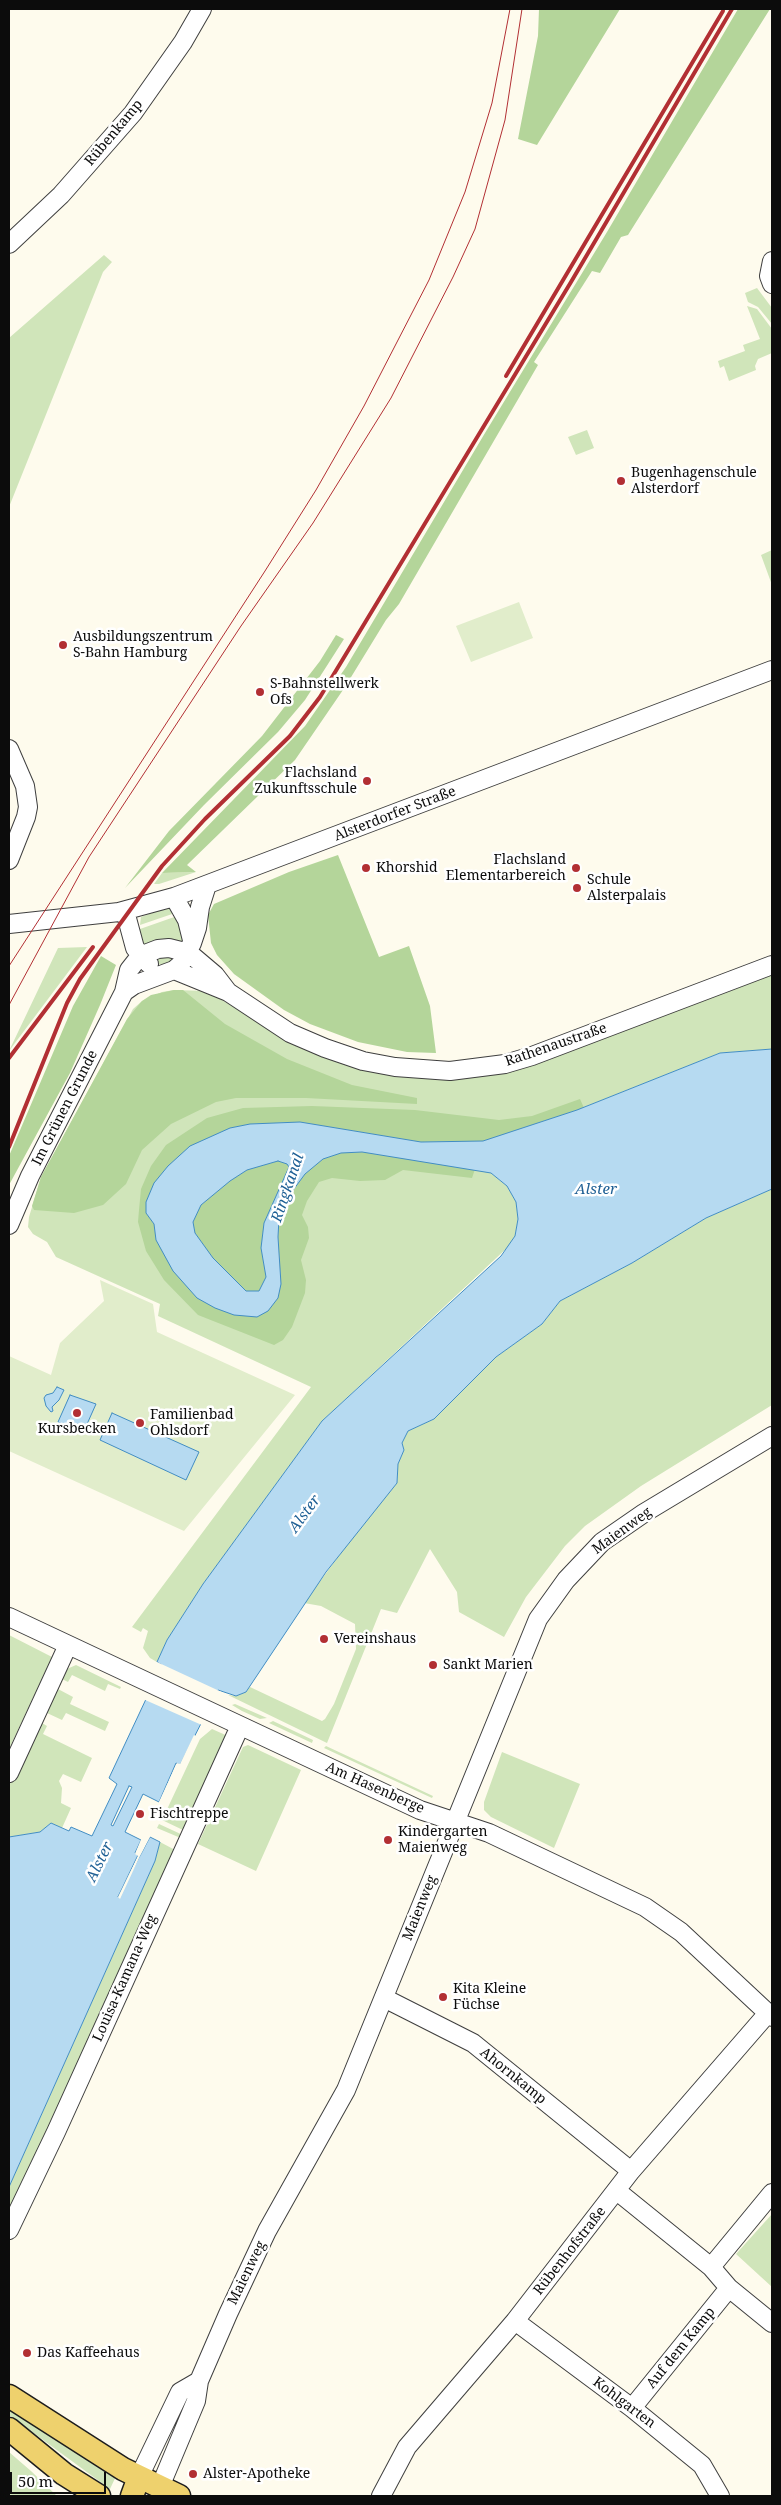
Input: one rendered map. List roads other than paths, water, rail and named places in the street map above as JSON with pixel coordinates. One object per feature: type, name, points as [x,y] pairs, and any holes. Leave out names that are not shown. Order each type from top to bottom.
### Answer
[{"type":"main road","points":[[9,2396],[136,2487],[165,2493]]},
{"type":"main road","points":[[9,2429],[64,2474],[99,2496]]},
{"type":"main road","points":[[64,2474],[76,2496]]},
{"type":"street","name":"Rübenkamp","points":[[9,244],[62,195],[133,113],[183,42],[202,9]]},
{"type":"street","points":[[772,261],[769,276],[772,284]]},
{"type":"street","name":"Alsterdorfer Straße","points":[[9,924],[126,911],[174,897],[772,670]]},
{"type":"street","points":[[9,749],[25,786],[28,807],[9,860]]},
{"type":"street","points":[[124,992],[134,985],[168,972],[182,964],[191,948],[207,885]]},
{"type":"street","points":[[174,897],[187,920],[191,948]]},
{"type":"street","points":[[126,911],[132,940],[140,956],[168,972]]},
{"type":"street","points":[[140,956],[158,949],[191,948]]},
{"type":"street","name":"Rathenaustraße","points":[[191,948],[216,975],[228,992]]},
{"type":"street","name":"Im Grünen Grunde","points":[[9,1225],[30,1176],[124,992],[129,970],[140,956]]},
{"type":"street","name":"Rathenaustraße","points":[[168,972],[186,973],[228,992],[290,1033],[325,1048],[363,1061],[395,1067],[450,1071],[505,1064],[532,1056],[772,965]]},
{"type":"street","name":"Maienweg","points":[[165,2493],[196,2401],[199,2381],[267,2231],[346,2090],[530,1635],[547,1606],[566,1580],[590,1554],[616,1532],[772,1436]]},
{"type":"street","name":"Am Hasenberge","points":[[9,1617],[420,1810],[489,1833],[645,1907],[681,1932],[770,2015]]},
{"type":"street","points":[[9,1773],[68,1645]]},
{"type":"street","name":"Louisa-Kamana-Weg","points":[[9,2230],[60,2123],[240,1726]]},
{"type":"street","name":"Ahornkamp","points":[[384,1998],[473,2043],[631,2170]]},
{"type":"street","name":"Rübenhofstraße","points":[[381,2496],[408,2447],[515,2321],[617,2191],[631,2170],[770,2015]]},
{"type":"street","points":[[617,2191],[711,2267],[729,2288],[772,2322]]},
{"type":"street","points":[[711,2267],[772,2193]]},
{"type":"street","name":"Auf dem Kamp","points":[[632,2408],[729,2288]]},
{"type":"street","name":"Kohlgarten","points":[[515,2321],[632,2408],[702,2465],[720,2496]]},
{"type":"street","points":[[136,2487],[180,2392],[199,2381]]},
{"type":"water","name":"Alster","points":[[772,1049],[772,1189],[706,1218],[632,1263],[560,1301],[542,1324],[496,1357],[434,1419],[408,1431],[402,1443],[404,1450],[398,1464],[397,1483],[326,1572],[246,1692],[236,1696],[218,1690],[180,1765],[176,1763],[159,1802],[143,1794],[125,1832],[141,1840],[135,1853],[138,1855],[118,1897],[150,1837],[160,1842],[155,1861],[9,2187],[9,1837],[40,1832],[51,1823],[69,1831],[71,1827],[92,1836],[117,1784],[109,1778],[162,1665],[157,1662],[167,1640],[203,1584],[322,1421],[501,1256],[515,1236],[518,1219],[516,1202],[507,1186],[491,1173],[362,1152],[341,1153],[323,1159],[305,1174],[288,1197],[279,1218],[278,1237],[281,1284],[278,1298],[268,1311],[257,1317],[234,1315],[215,1308],[197,1298],[173,1271],[156,1240],[154,1224],[146,1213],[146,1202],[154,1183],[168,1166],[190,1146],[230,1128],[250,1124],[300,1122],[421,1142],[483,1141],[577,1110],[720,1053]],"holes":[[[278,1161],[287,1164],[289,1167],[264,1223],[261,1248],[266,1277],[259,1291],[246,1291],[213,1258],[195,1233],[193,1222],[201,1205],[230,1181],[247,1170]],[[129,1786],[132,1787],[113,1826],[111,1825]]]},
{"type":"water","points":[[57,1387],[64,1390],[59,1400],[52,1407],[53,1411],[51,1412],[46,1406],[44,1398],[46,1395],[53,1393]]},
{"type":"water","name":"Kursbecken","points":[[70,1395],[96,1404],[83,1433],[58,1422]]},
{"type":"water","points":[[112,1413],[199,1452],[186,1480],[100,1440]]},
{"type":"tram line","points":[[9,966],[265,571],[316,490],[364,406],[429,280],[465,192],[492,103],[510,9]]},
{"type":"tram line","points":[[9,1005],[89,857],[241,626],[313,523],[391,398],[453,277],[475,229],[505,120],[522,9]]},
{"type":"railway","points":[[9,1147],[67,1003],[80,979],[162,866],[205,819],[290,736],[320,697],[571,282],[732,9]]},
{"type":"railway","points":[[506,376],[723,11]]},
{"type":"railway","points":[[9,1058],[93,947]]},
{"type":"place","name":"Bugenhagenschule Alsterdorf","points":[[621,481]]},
{"type":"place","name":"Ausbildungszentrum S-Bahn Hamburg","points":[[63,645]]},
{"type":"place","name":"S-Bahnstellwerk Ofs","points":[[260,692]]},
{"type":"place","name":"Flachsland Zukunftsschule","points":[[367,781]]},
{"type":"place","name":"Khorshid","points":[[366,868]]},
{"type":"place","name":"Flachsland Elementarbereich","points":[[576,868]]},
{"type":"place","name":"Schule Alsterpalais","points":[[577,888]]},
{"type":"place","name":"Kursbecken","points":[[77,1413]]},
{"type":"place","name":"Familienbad Ohlsdorf","points":[[140,1423]]},
{"type":"place","name":"Vereinshaus","points":[[324,1639]]},
{"type":"place","name":"Sankt Marien","points":[[433,1665]]},
{"type":"place","name":"Fischtreppe","points":[[140,1814]]},
{"type":"place","name":"Kindergarten Maienweg","points":[[388,1840]]},
{"type":"place","name":"Kita Kleine Füchse","points":[[443,1997]]},
{"type":"place","name":"Das Kaffeehaus","points":[[27,2353]]},
{"type":"place","name":"Alster-Apotheke","points":[[193,2474]]},
{"type":"water label","name":"Ringkanal","points":[[288,1188]]}]
